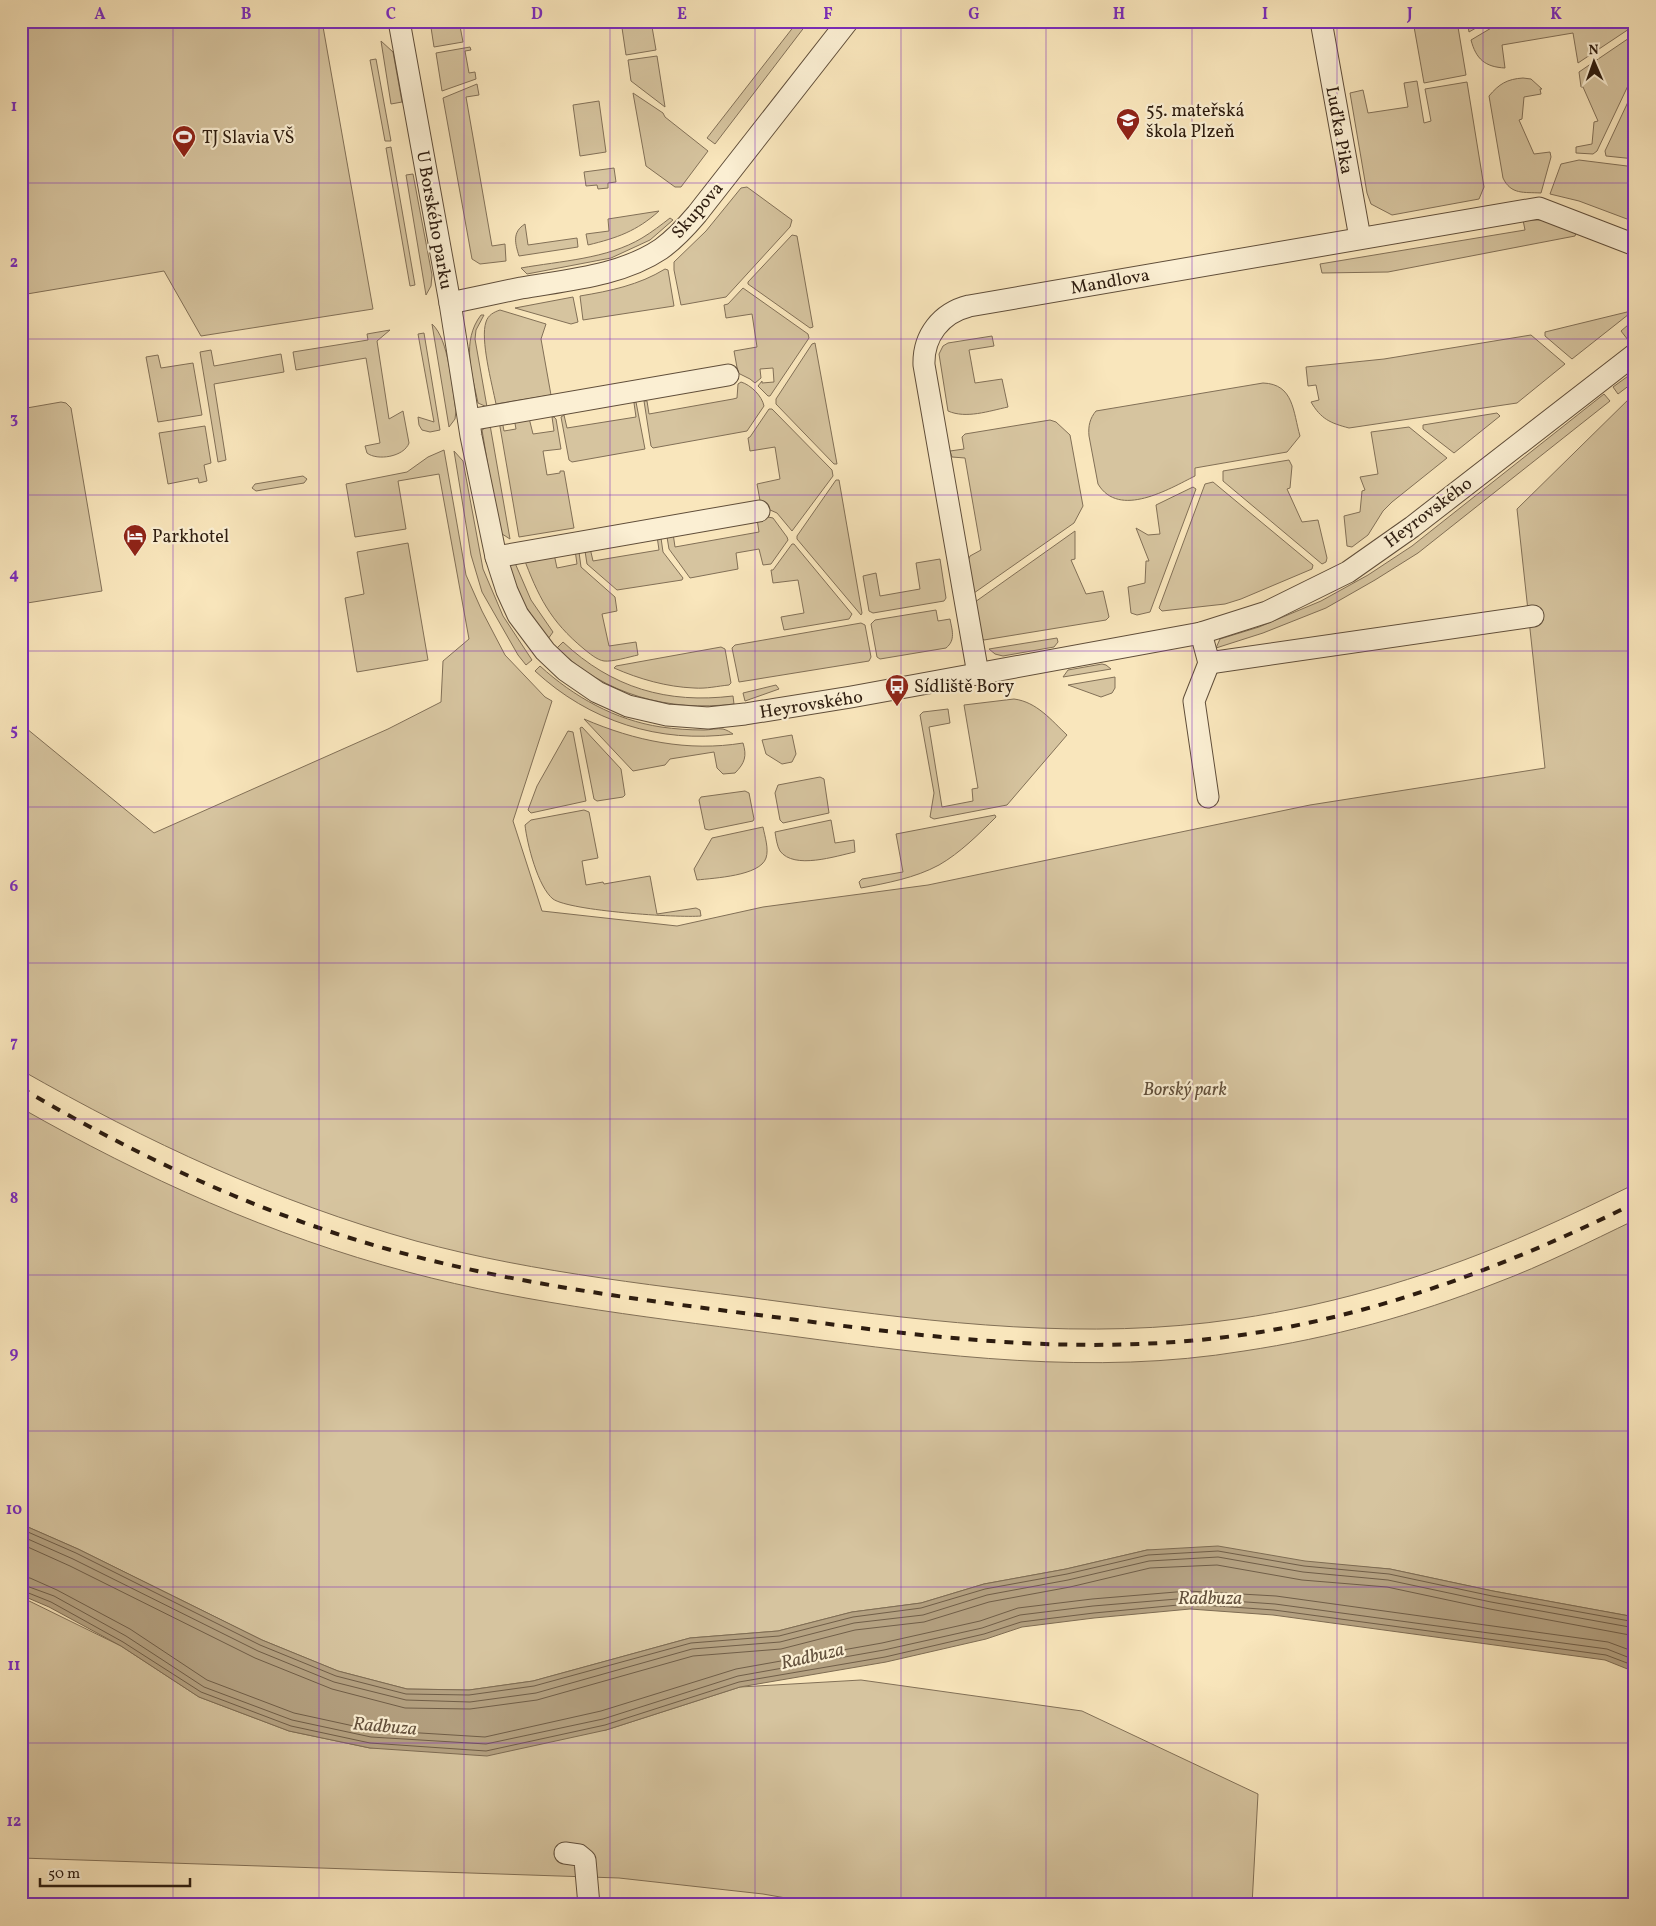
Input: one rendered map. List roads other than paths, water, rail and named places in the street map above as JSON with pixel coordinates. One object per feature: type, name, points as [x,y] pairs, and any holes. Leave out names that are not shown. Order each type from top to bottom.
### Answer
[{"type":"street","name":"U Borského parku","points":[[399,21],[469,420],[496,557],[507,591],[518,615],[535,639],[565,670],[597,692],[628,706],[667,715],[708,718],[745,714]]},
{"type":"street","name":"Skupova","points":[[450,304],[617,269],[641,260],[660,249],[682,232],[697,214],[848,21]]},
{"type":"street","name":"Luďka Pika","points":[[1321,21],[1360,238]]},
{"type":"street","name":"Mandlova","points":[[978,674],[925,370],[924,356],[927,342],[939,322],[951,313],[969,306],[1539,208],[1635,246]]},
{"type":"street","name":"Heyrovského","points":[[745,714],[1201,633],[1267,612],[1348,572],[1412,527],[1635,354]]},
{"type":"street","points":[[469,420],[728,375]]},
{"type":"street","points":[[496,557],[759,511]]},
{"type":"street","points":[[1209,663],[1533,616]]},
{"type":"street","points":[[1201,633],[1209,663],[1194,702],[1208,797]]},
{"type":"street","points":[[566,1853],[579,1855],[585,1860],[589,1905]]},
{"type":"water","name":"Radbuza","points":[[21,1524],[78,1549],[262,1640],[338,1671],[407,1689],[469,1690],[533,1681],[690,1638],[778,1631],[852,1612],[921,1603],[984,1584],[1066,1569],[1147,1550],[1218,1546],[1305,1561],[1390,1569],[1493,1591],[1635,1617],[1635,1672],[1605,1660],[1273,1615],[1190,1609],[1022,1627],[986,1639],[886,1662],[740,1687],[606,1730],[487,1756],[370,1748],[289,1731],[199,1697],[121,1646],[49,1607],[21,1595]]},
{"type":"railway","points":[[21,1088],[110,1137],[201,1181],[294,1219],[342,1236],[391,1250],[489,1274],[589,1292],[850,1327],[967,1339],[1083,1345],[1142,1344],[1201,1340],[1310,1323],[1406,1297],[1499,1264],[1590,1225],[1635,1203]]},
{"type":"place","name":"55. mateřská škola Plzeň","points":[[1128,141]]},
{"type":"place","name":"TJ Slavia VŠ","points":[[184,158]]},
{"type":"place","name":"Parkhotel","points":[[135,557]]},
{"type":"place","name":"Sídliště Bory","points":[[897,707]]},
{"type":"park label","name":"Borský park","points":[[1185,1089]]}]
